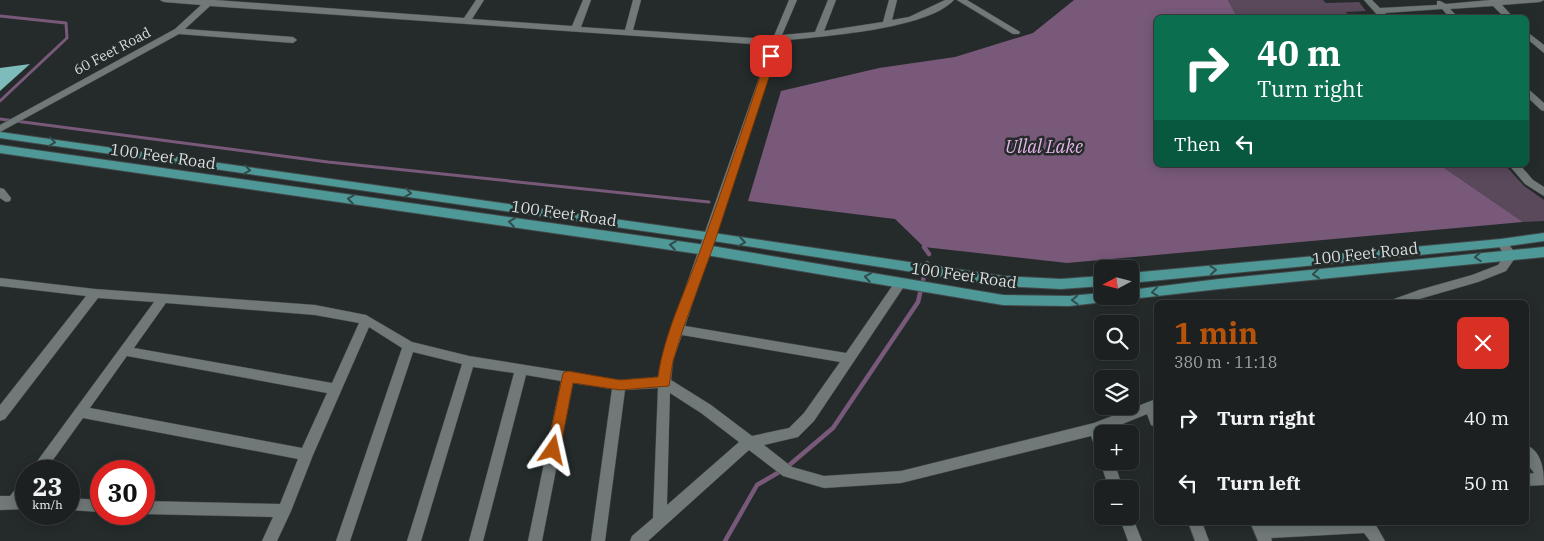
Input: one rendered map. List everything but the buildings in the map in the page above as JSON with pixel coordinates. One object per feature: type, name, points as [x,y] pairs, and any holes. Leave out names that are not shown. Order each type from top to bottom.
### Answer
[{"type":"main road","name":"100 Feet Road","points":[[1,134],[1003,281],[1061,284],[1094,282]]},
{"type":"main road","name":"100 Feet Road","points":[[0,149],[706,250],[1003,300],[1069,301],[1094,299]]},
{"type":"main road","name":"100 Feet Road","points":[[1139,277],[1501,243],[1544,237]]},
{"type":"main road","name":"100 Feet Road","points":[[1139,294],[1219,284],[1544,252]]},
{"type":"street","points":[[164,0],[210,1],[575,30],[752,41],[854,30],[887,22],[911,19],[950,0]]},
{"type":"street","points":[[466,21],[480,0]]},
{"type":"street","points":[[575,30],[587,0]]},
{"type":"street","points":[[628,33],[637,0]]},
{"type":"street","points":[[660,520],[664,382],[667,361],[676,329],[706,250],[777,38],[793,0]]},
{"type":"street","points":[[818,34],[832,0]]},
{"type":"street","points":[[887,22],[893,0]]},
{"type":"street","points":[[961,0],[1016,32]]},
{"type":"street","points":[[1368,0],[1381,14],[1444,6],[1540,0]]},
{"type":"street","points":[[1437,0],[1452,15]]},
{"type":"street","points":[[1536,0],[1544,8]]},
{"type":"street","name":"60 Feet Road","points":[[1,134],[14,122],[178,31],[210,1]]},
{"type":"street","points":[[1493,2],[1507,15]]},
{"type":"street","points":[[178,31],[293,40]]},
{"type":"street","points":[[1529,36],[1544,50]]},
{"type":"street","points":[[1529,93],[1544,108]]},
{"type":"street","points":[[1516,167],[1529,182],[1544,192]]},
{"type":"street","points":[[1422,298],[1502,268],[1511,255],[1501,243]]},
{"type":"street","points":[[0,282],[95,293],[315,310],[366,320],[410,346],[469,361],[521,371],[568,376],[620,385],[664,382],[706,409],[788,472],[824,482],[901,477],[1094,429]]},
{"type":"street","points":[[638,541],[748,443],[793,433],[809,417],[901,282]]},
{"type":"street","points":[[0,415],[95,293]]},
{"type":"street","points":[[45,460],[82,412],[162,298]]},
{"type":"street","points":[[269,541],[284,511],[306,455],[366,320]]},
{"type":"street","points":[[676,329],[850,359]]},
{"type":"street","points":[[343,541],[410,346]]},
{"type":"street","points":[[124,351],[335,389]]},
{"type":"street","points":[[414,541],[469,361]]},
{"type":"street","points":[[476,541],[521,371]]},
{"type":"street","points":[[535,541],[568,376]]},
{"type":"street","points":[[598,541],[620,385]]},
{"type":"street","points":[[1105,425],[1154,406]]},
{"type":"street","points":[[82,412],[306,455]]},
{"type":"street","points":[[1529,456],[1544,478],[1529,480]]},
{"type":"street","points":[[155,507],[284,511]]},
{"type":"street","points":[[1129,525],[1135,541]]},
{"type":"street","points":[[1196,525],[1202,541]]},
{"type":"street","points":[[1261,532],[1353,525]]},
{"type":"street","points":[[1367,525],[1378,541]]},
{"type":"shaded area","points":[[1228,0],[1323,0],[1326,3],[1359,2],[1366,11],[1346,12],[1348,15],[1236,15]]},
{"type":"shaded area","points":[[1443,167],[1507,167],[1524,186],[1544,200],[1544,221],[1523,222]]},
{"type":"water","name":"Ullal Lake","points":[[1074,0],[1228,0],[1236,15],[1154,15],[1154,167],[1443,167],[1523,222],[1067,263],[924,247],[895,219],[748,201],[781,91],[879,68],[955,57],[1033,33]]},
{"type":"waterway","points":[[0,16],[66,23],[67,38],[0,101]]},
{"type":"waterway","points":[[0,119],[328,162],[709,202]]},
{"type":"waterway","points":[[924,247],[929,254]]},
{"type":"waterway","points":[[787,467],[833,428],[918,302],[927,263]]},
{"type":"waterway","points":[[725,541],[757,485],[781,471]]},
{"type":"route","points":[[553,450],[568,376],[620,385],[664,382],[667,361],[676,329],[706,250],[771,56]]}]
